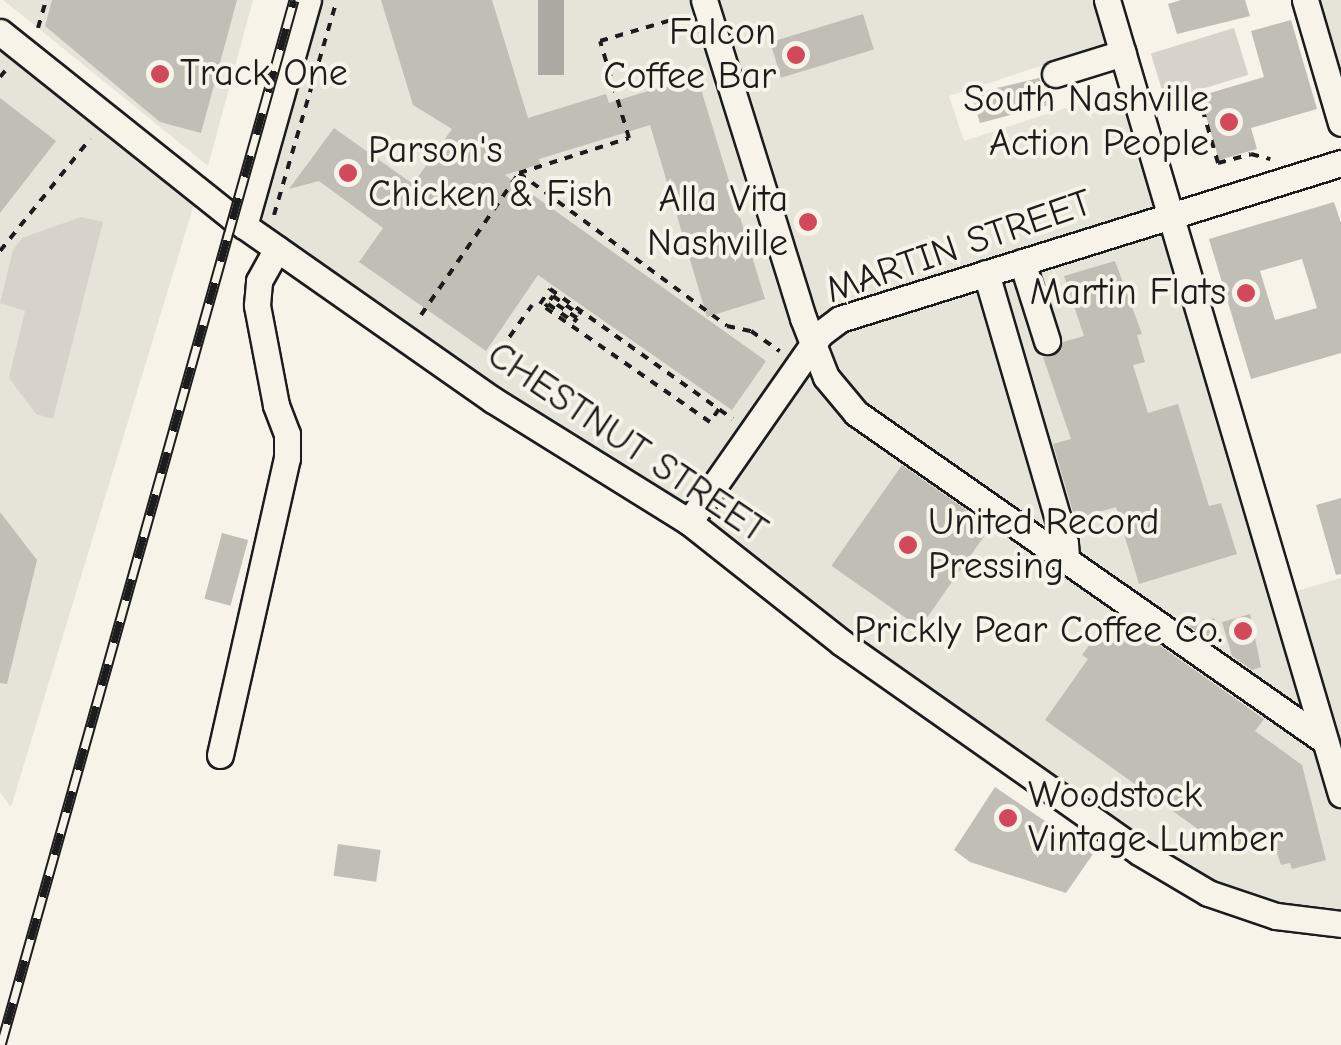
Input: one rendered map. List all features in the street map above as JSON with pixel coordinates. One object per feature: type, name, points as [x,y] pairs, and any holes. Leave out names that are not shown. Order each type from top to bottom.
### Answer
[{"type":"street","points":[[244,226],[308,0]]},
{"type":"street","points":[[1108,0],[1341,794]]},
{"type":"street","points":[[1305,0],[1341,123]]},
{"type":"street","points":[[696,8],[813,346],[826,377],[856,413],[1326,741]]},
{"type":"street","name":"CHESTNUT STREET","points":[[0,32],[244,226],[493,400],[690,522],[842,643],[1139,852],[1208,893],[1276,916],[1341,924]]},
{"type":"street","points":[[1056,74],[1123,53]]},
{"type":"street","name":"MARTIN STREET","points":[[690,522],[813,346],[840,318],[1341,163]]},
{"type":"street","points":[[220,755],[287,458],[286,434],[276,405],[257,305],[259,281],[277,249]]},
{"type":"street","points":[[1022,262],[1047,341]]},
{"type":"street","points":[[986,273],[1066,543],[1066,559]]},
{"type":"path","points":[[38,28],[46,0]]},
{"type":"path","points":[[274,215],[337,0]]},
{"type":"path","points":[[421,316],[519,174],[629,138],[600,41],[696,8]]},
{"type":"path","points":[[0,78],[4,71]]},
{"type":"path","points":[[1160,105],[1198,94],[1222,177]]},
{"type":"path","points":[[0,251],[90,139]]},
{"type":"path","points":[[1218,163],[1250,154],[1270,159]]},
{"type":"path","points":[[519,174],[727,326],[751,330],[781,352]]},
{"type":"path","points":[[719,409],[710,422],[540,304],[550,289],[729,416]]},
{"type":"path","points":[[546,307],[548,304],[574,322],[577,318],[550,300],[553,296],[579,314],[581,311]]},
{"type":"path","points":[[491,363],[532,305]]},
{"type":"shaded area","name":"Track One","points":[[3,0],[253,0],[208,166],[38,28]]},
{"type":"shaded area","points":[[308,0],[1107,0],[1120,40],[949,96],[964,141],[1133,86],[1283,595],[1341,578],[1341,924],[1208,893],[244,226]]},
{"type":"shaded area","points":[[538,0],[564,0],[564,75],[538,75]]},
{"type":"shaded area","points":[[1315,0],[1341,0],[1341,86]]},
{"type":"shaded area","points":[[1234,28],[1248,75],[1165,100],[1151,53]]},
{"type":"shaded area","points":[[0,32],[198,191],[11,807],[0,792]]},
{"type":"shaded area","points":[[81,217],[103,222],[53,419],[36,414],[9,378],[25,311],[0,303],[13,250],[22,238]]},
{"type":"building","name":"Track One","points":[[52,0],[237,0],[201,133],[160,122],[45,26]]},
{"type":"building","points":[[381,0],[492,0],[528,118],[606,94],[609,103],[697,76],[765,299],[707,317],[650,125],[539,159],[540,164],[505,175],[766,361],[732,410],[538,275],[486,351],[359,262],[383,228],[319,181],[289,189],[334,128],[413,184],[452,129],[413,105]]},
{"type":"building","points":[[1181,0],[1245,0],[1250,16],[1177,34],[1168,4]]},
{"type":"building","points":[[863,14],[874,49],[781,78],[770,42]]},
{"type":"building","points":[[1291,20],[1317,109],[1251,128],[1257,149],[1219,160],[1200,96],[1264,77],[1251,31]]},
{"type":"building","points":[[1039,78],[1053,104],[980,123],[971,94]]},
{"type":"building","points":[[0,98],[56,141],[0,213]]},
{"type":"building","name":"Martin Flats","points":[[1334,202],[1341,223],[1341,353],[1251,379],[1209,239]],"holes":[[[1302,259],[1317,308],[1275,320],[1260,271]]]},
{"type":"building","points":[[1115,261],[1142,334],[1137,335],[1145,362],[1133,365],[1148,413],[1178,404],[1209,506],[1221,503],[1237,554],[1139,584],[1116,507],[1075,519],[1053,444],[1071,439],[1043,357],[1053,356],[1063,342],[1084,336],[1064,276]]},
{"type":"building","name":"United Record Pressing","points":[[902,465],[990,527],[920,628],[831,566]]},
{"type":"building","points":[[1341,498],[1341,574],[1336,575],[1316,505]]},
{"type":"building","points":[[0,512],[37,560],[7,684],[0,683]]},
{"type":"building","points":[[222,533],[248,540],[230,606],[204,599]]},
{"type":"building","points":[[1250,614],[1261,667],[1252,670],[1232,656],[1222,622]]},
{"type":"building","points":[[1118,616],[1264,719],[1255,731],[1302,765],[1326,860],[1292,869],[1290,863],[1281,865],[1275,847],[1246,835],[1233,854],[1045,720],[1088,659],[1082,655],[1106,621],[1112,625]]},
{"type":"building","points":[[1214,618],[1220,637],[1209,640],[1189,626]]},
{"type":"building","name":"Woodstock Vintage Lumber","points":[[995,787],[1093,854],[1066,893],[970,862],[954,850]]},
{"type":"building","points":[[338,844],[381,850],[376,882],[334,876]]},
{"type":"railway","points":[[1,1045],[294,0]]},
{"type":"place","name":"Falcon Coffee Bar","points":[[796,55]]},
{"type":"place","name":"Track One","points":[[160,74]]},
{"type":"place","name":"South Nashville Action People","points":[[1229,122]]},
{"type":"place","name":"Parson's Chicken & Fish","points":[[348,173]]},
{"type":"place","name":"Alla Vita Nashville","points":[[808,222]]},
{"type":"place","name":"Martin Flats","points":[[1246,293]]},
{"type":"place","name":"United Record Pressing","points":[[908,545]]},
{"type":"place","name":"Prickly Pear Coffee Co.","points":[[1243,631]]},
{"type":"place","name":"Woodstock Vintage Lumber","points":[[1008,818]]}]
